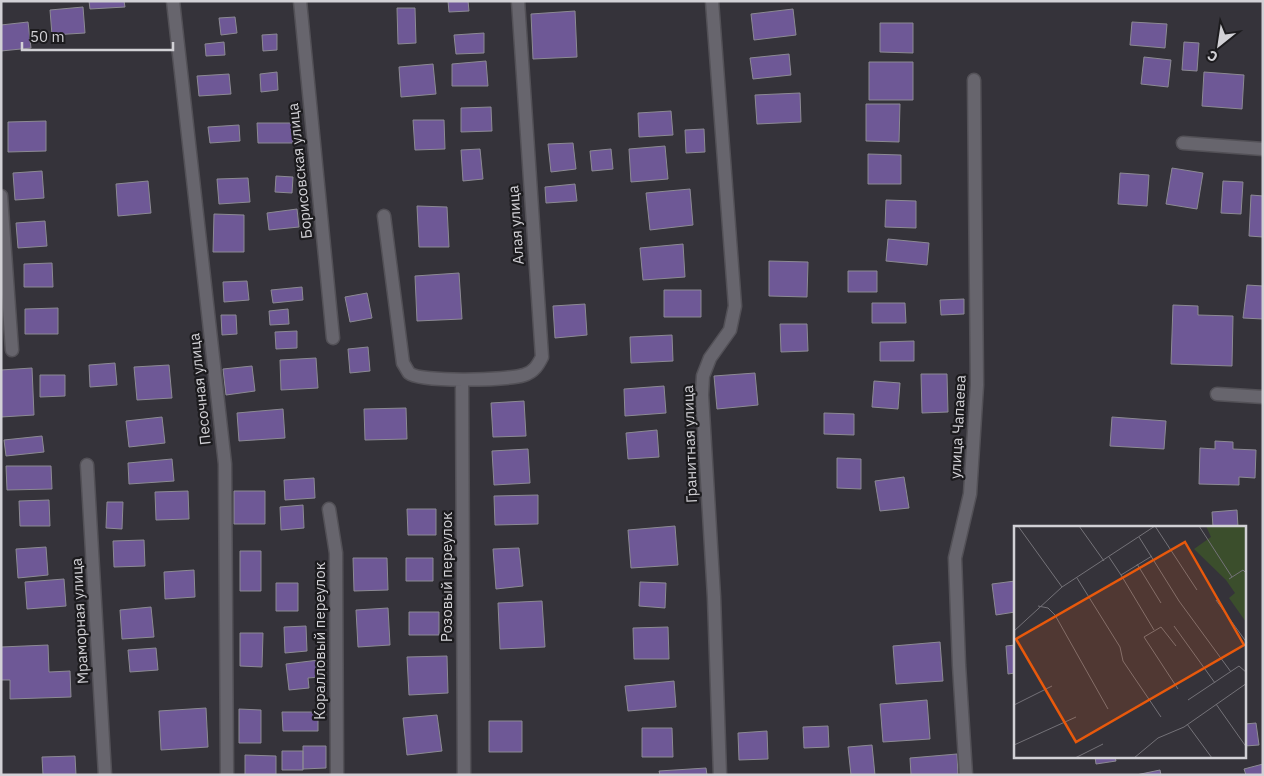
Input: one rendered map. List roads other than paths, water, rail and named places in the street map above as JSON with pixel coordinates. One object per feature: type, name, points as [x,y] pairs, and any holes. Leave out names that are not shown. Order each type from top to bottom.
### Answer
[{"type":"street","name":"Песочная улица","points":[[173,1],[225,464],[228,775]]},
{"type":"street","name":"Борисовская улица","points":[[300,1],[332,338]]},
{"type":"street","name":"Алая улица","points":[[384,216],[403,363],[410,373],[421,378],[462,380],[524,375],[536,368],[542,357],[518,1]]},
{"type":"street","name":"Гранитная улица","points":[[712,1],[735,306],[730,330],[710,358],[704,376],[702,395],[714,597],[720,775]]},
{"type":"street","name":"улица Чапаева","points":[[966,775],[955,558],[970,494],[977,385],[974,80]]},
{"type":"street","points":[[1183,143],[1263,149]]},
{"type":"street","points":[[1,196],[12,350]]},
{"type":"street","name":"Розовый переулок","points":[[462,380],[464,775]]},
{"type":"street","points":[[1217,394],[1263,397]]},
{"type":"street","name":"Мраморная улица","points":[[87,465],[105,775]]},
{"type":"street","name":"Коралловый переулок","points":[[329,509],[336,553],[337,775]]}]
